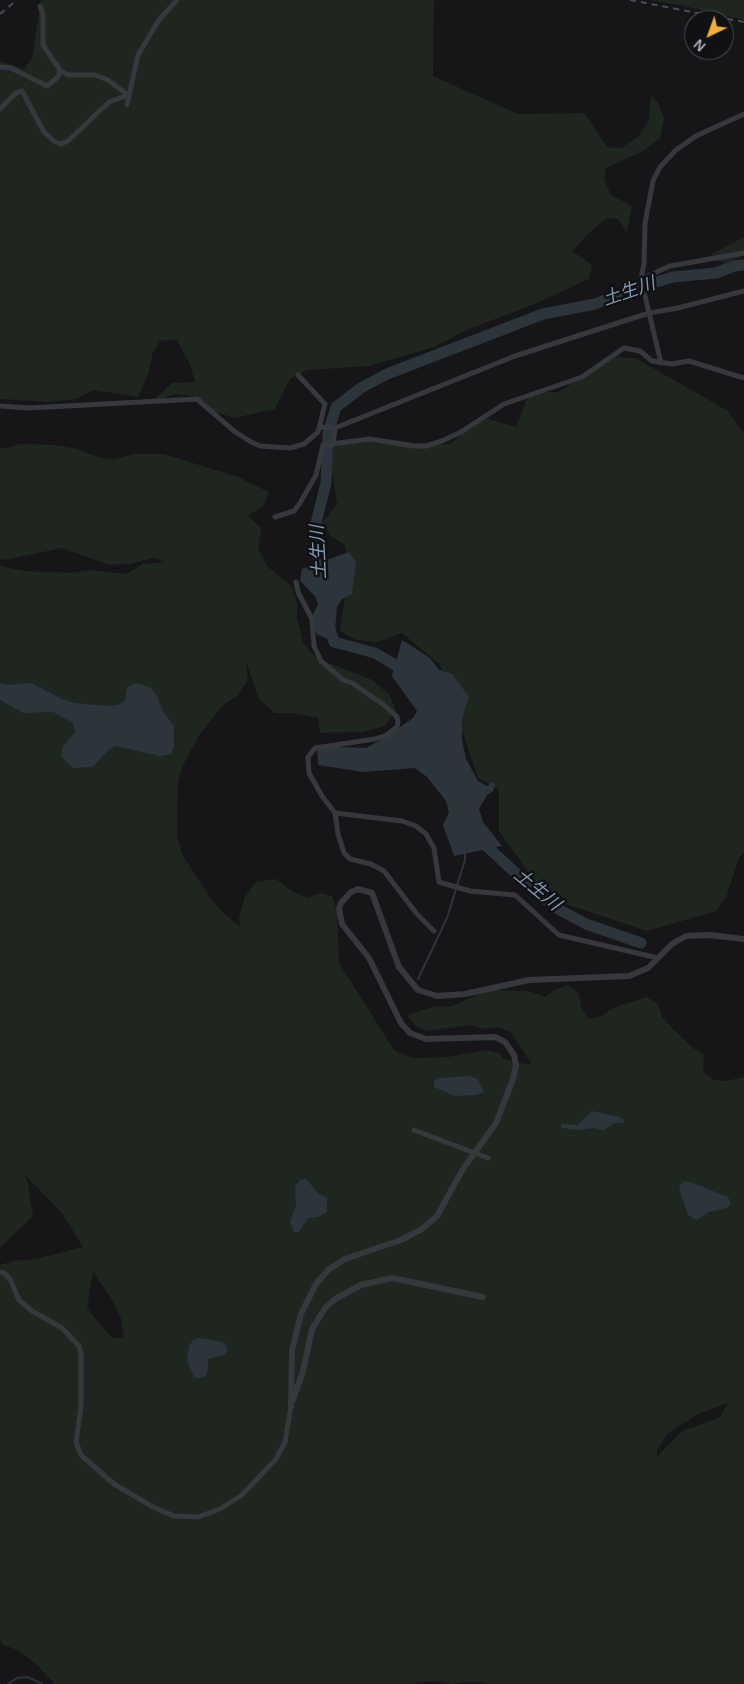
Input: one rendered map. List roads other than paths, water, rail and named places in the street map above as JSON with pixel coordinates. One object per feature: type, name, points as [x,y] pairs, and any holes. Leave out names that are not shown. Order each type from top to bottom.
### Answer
[{"type":"street","points":[[127,105],[138,55],[159,20],[177,0]]},
{"type":"street","points":[[40,6],[43,15],[43,45],[60,70],[68,75],[95,75],[108,80],[128,96]]},
{"type":"street","points":[[0,67],[11,68],[47,86],[58,77],[60,70]]},
{"type":"street","points":[[0,109],[16,93],[22,91],[44,132],[55,142],[61,144],[68,141],[109,102],[128,96]]},
{"type":"street","points":[[661,363],[641,279],[644,264],[645,223],[652,181],[660,167],[676,150],[696,136],[744,114]]},
{"type":"street","points":[[641,279],[670,266],[744,253]]},
{"type":"street","points":[[321,427],[334,428],[515,356],[650,313],[678,308],[744,290]]},
{"type":"street","points":[[275,518],[294,511],[300,503],[316,475],[323,445],[370,440],[414,446],[426,446],[442,442],[504,404],[582,377],[624,348],[640,351],[652,361],[661,363],[689,361],[744,378]]},
{"type":"street","points":[[0,406],[29,408],[197,399],[234,432],[251,442],[290,448],[304,444],[321,427],[325,404],[298,375]]},
{"type":"street","points":[[333,445],[334,428]]},
{"type":"street","points":[[296,582],[298,592],[312,618],[314,646],[321,661],[343,680],[352,683],[384,705],[397,717],[397,727],[387,735],[366,741],[320,746],[308,757],[309,773],[322,796],[335,813],[338,834],[344,853],[350,859],[371,864],[384,871],[417,914],[434,931]]},
{"type":"street","points":[[335,813],[402,821],[416,826],[426,834],[434,848],[439,882],[470,891],[516,896],[559,934],[658,958]]},
{"type":"street","points":[[0,1272],[10,1279],[19,1300],[32,1311],[62,1328],[79,1346],[81,1353],[81,1406],[76,1442],[82,1454],[114,1484],[153,1508],[174,1516],[198,1517],[220,1509],[242,1495],[276,1460],[285,1442],[291,1406],[292,1350],[301,1314],[316,1284],[328,1270],[345,1259],[401,1240],[422,1229],[438,1216],[463,1168],[496,1123],[513,1080],[516,1065],[514,1055],[505,1042],[495,1037],[426,1039],[410,1034],[401,1023],[369,958],[342,924],[339,908],[341,902],[358,889],[372,893],[399,967],[418,990],[437,996],[465,994],[529,980],[629,976],[648,968],[678,940],[686,936],[710,935],[744,939]]},
{"type":"street","points":[[414,1130],[488,1158]]},
{"type":"street","points":[[291,1406],[304,1371],[312,1329],[325,1308],[335,1299],[361,1285],[392,1278],[484,1297]]},
{"type":"waterway","name":"土生川","points":[[320,579],[315,527],[326,483],[328,433],[336,407],[361,388],[387,374],[543,314],[595,304],[630,290],[673,277],[716,273],[734,266],[744,265]]},
{"type":"waterway","name":"土生川","points":[[329,626],[334,642],[375,653],[407,672]]},
{"type":"waterway","name":"土生川","points":[[479,839],[536,892],[558,909],[586,924],[641,943]]},
{"type":"waterway","points":[[418,979],[447,918],[465,860],[465,853]]},
{"type":"waterway","points":[[8,1684],[17,1678],[28,1677],[42,1684]]},
{"type":"railway","points":[[0,14],[17,0]]},
{"type":"railway","points":[[630,0],[744,22]]}]
